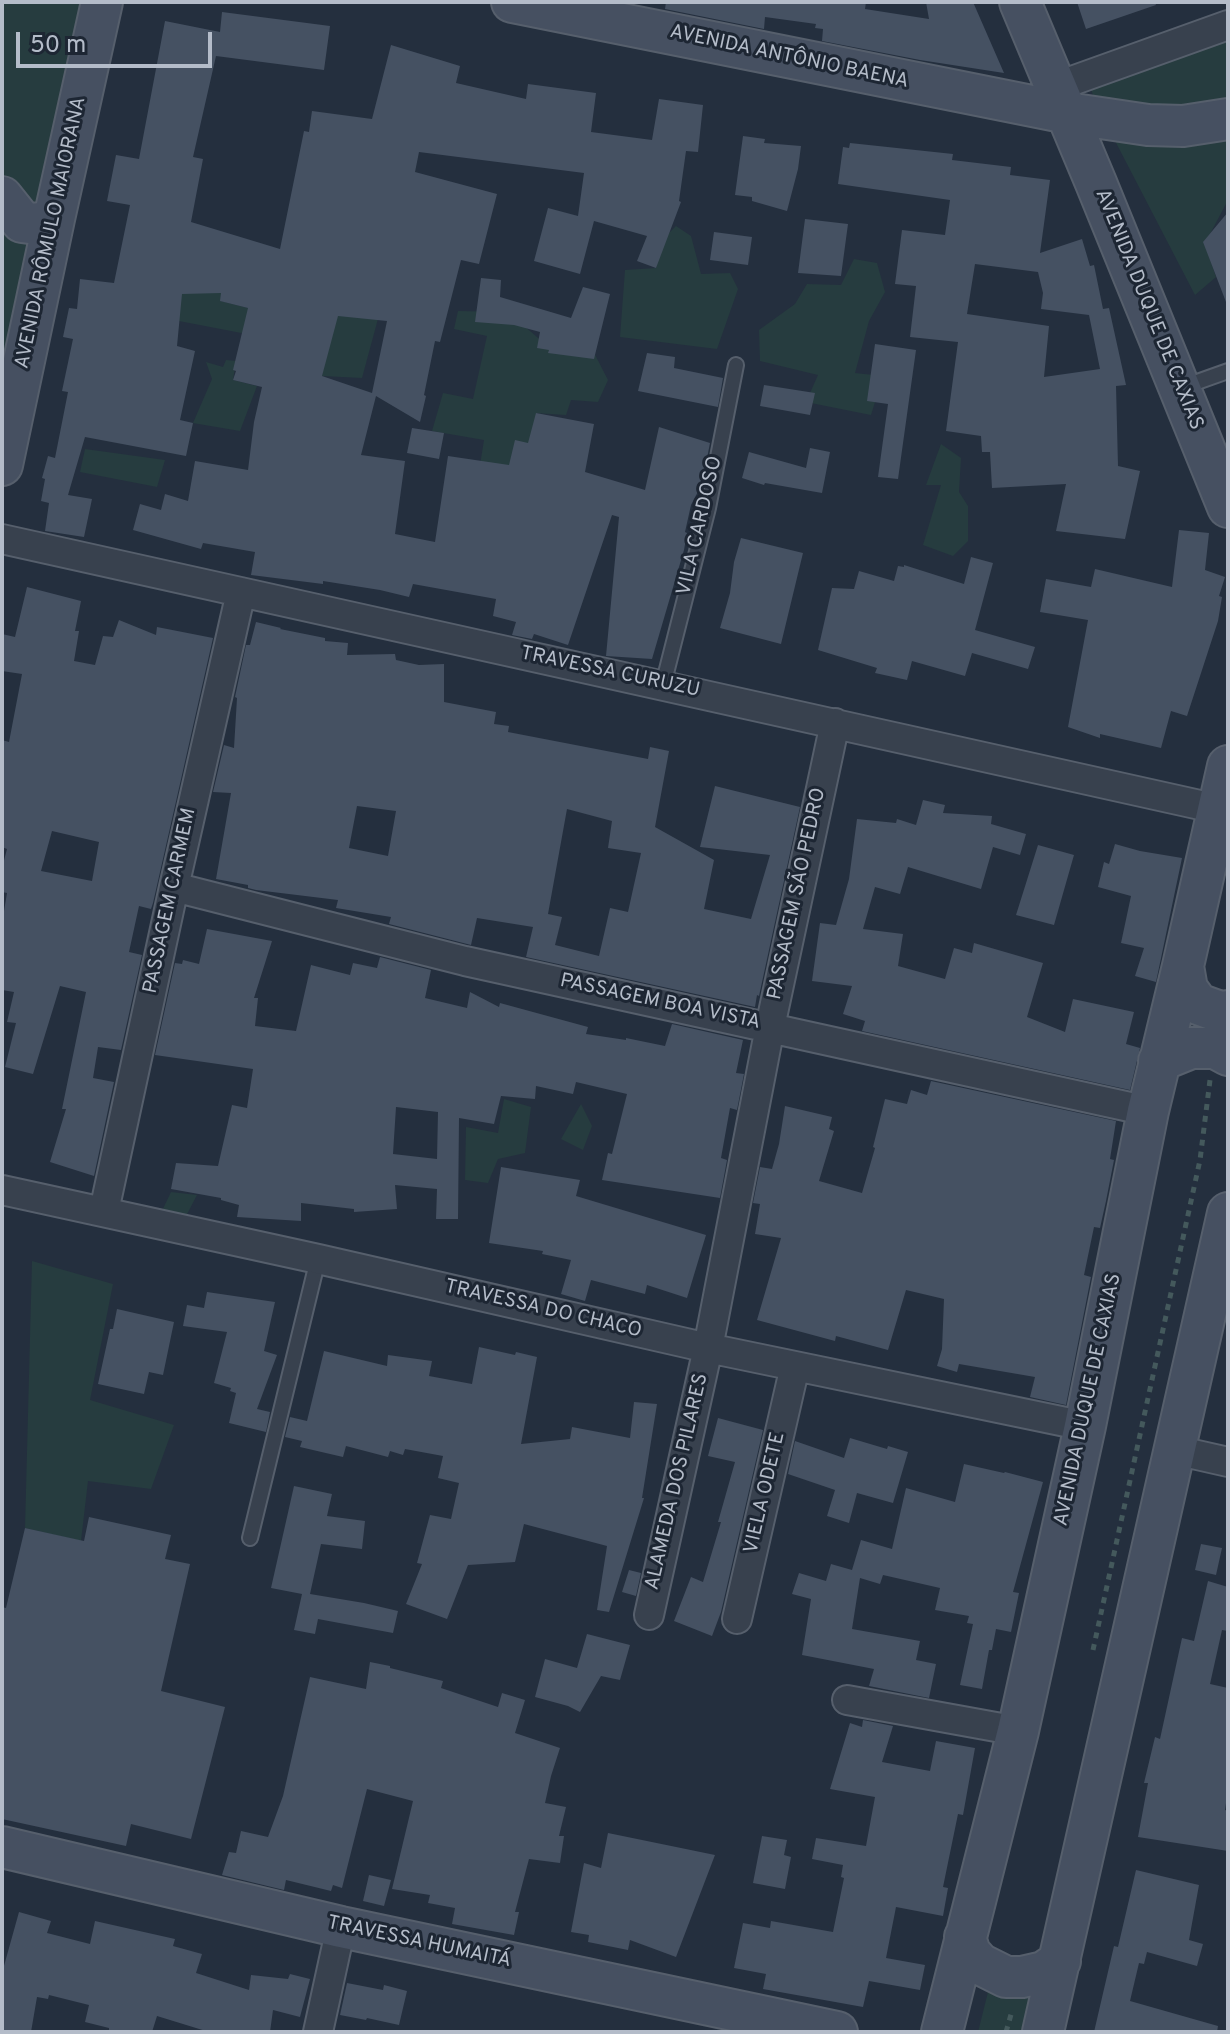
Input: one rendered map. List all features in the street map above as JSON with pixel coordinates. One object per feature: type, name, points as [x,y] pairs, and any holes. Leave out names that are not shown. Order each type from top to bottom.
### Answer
[{"type":"main road","name":"AVENIDA RÔMULO MAIORANA","points":[[2,465],[102,2]]},
{"type":"main road","name":"AVENIDA ANTÔNIO BAENA","points":[[512,2],[1061,100],[1148,125],[1183,126],[1228,119]]},
{"type":"main road","name":"AVENIDA DUQUE DE CAXIAS","points":[[1020,2],[1228,507]]},
{"type":"main road","points":[[2,197],[22,222],[37,224],[54,219]]},
{"type":"main road","name":"AVENIDA DUQUE DE CAXIAS","points":[[942,2032],[1018,1731],[1085,1426],[1148,1111],[1228,766]]},
{"type":"main road","points":[[1183,966],[1187,989],[1198,1004],[1220,1012],[1228,1011]]},
{"type":"main road","points":[[1159,1061],[1191,1048],[1221,1052]]},
{"type":"main road","points":[[1043,2032],[1228,1213]]},
{"type":"main road","name":"TRAVESSA HUMAITÁ","points":[[2,1847],[341,1927],[837,2032]]},
{"type":"main road","points":[[965,1937],[970,1953],[980,1964],[1006,1977],[1044,1972],[1060,1961]]},
{"type":"street","points":[[1061,100],[1228,25]]},
{"type":"street","name":"TRAVESSA CURUZU","points":[[2,539],[1218,809]]},
{"type":"street","name":"PASSAGEM CARMEM","points":[[104,1211],[241,592]]},
{"type":"street","name":"PASSAGEM SÃO PEDRO","points":[[708,1348],[770,1027],[835,723]]},
{"type":"street","name":"PASSAGEM BOA VISTA","points":[[174,887],[465,961],[1148,1111]]},
{"type":"street","name":"TRAVESSA DO CHACO","points":[[2,1190],[708,1348],[1085,1426]]},
{"type":"street","name":"ALAMEDA DOS PILARES","points":[[649,1615],[708,1348]]},
{"type":"street","name":"VIELA ODETE","points":[[737,1619],[795,1366]]},
{"type":"street","points":[[1175,1450],[1228,1462]]},
{"type":"street","points":[[847,1700],[1018,1731]]},
{"type":"street","points":[[318,2032],[341,1927]]},
{"type":"lane","name":"VILA CARDOSO","points":[[663,685],[708,508],[736,365]]},
{"type":"lane","points":[[1179,389],[1228,371]]},
{"type":"lane","points":[[250,1538],[318,1259]]},
{"type":"path","points":[[1092,1653],[1221,1052]]},
{"type":"path","points":[[1006,2032],[1022,1977]]},
{"type":"green space","points":[[2,2],[93,2],[2,392]]},
{"type":"green space","points":[[1228,31],[1228,109],[1109,104],[1093,95],[1088,80]]},
{"type":"green space","points":[[1228,132],[1228,200],[1204,242],[1216,277],[1195,295],[1112,135]]},
{"type":"green space","points":[[676,226],[691,236],[701,274],[730,273],[738,289],[717,349],[620,337],[625,270],[656,268],[661,241]]},
{"type":"green space","points":[[854,259],[877,263],[885,292],[869,321],[855,373],[883,376],[871,415],[806,402],[818,375],[760,361],[759,330],[795,304],[807,284],[841,285]]},
{"type":"green space","points":[[198,277],[221,283],[221,301],[260,311],[257,336],[179,321],[172,298]]},
{"type":"green space","points":[[336,291],[382,304],[362,378],[322,376]]},
{"type":"green space","points":[[458,311],[508,312],[552,350],[589,343],[608,380],[598,402],[571,400],[566,415],[536,413],[552,437],[476,490],[484,440],[432,431],[443,393],[473,399],[487,336],[454,329]]},
{"type":"green space","points":[[226,360],[236,361],[233,380],[257,386],[240,431],[193,423],[212,379],[206,362],[223,367]]},
{"type":"green space","points":[[941,444],[961,458],[959,492],[968,506],[968,541],[953,556],[923,545],[941,485],[926,485]]},
{"type":"green space","points":[[85,449],[165,460],[157,487],[80,472]]},
{"type":"green space","points":[[504,1099],[531,1107],[525,1153],[498,1159],[488,1183],[465,1180],[466,1127],[498,1133]]},
{"type":"green space","points":[[581,1104],[592,1126],[583,1150],[561,1139]]},
{"type":"green space","points":[[171,1192],[197,1195],[183,1222],[160,1215]]},
{"type":"green space","points":[[32,1261],[113,1284],[90,1400],[174,1425],[151,1489],[88,1481],[81,1541],[25,1528]]},
{"type":"green space","points":[[988,1992],[1038,1994],[1030,2032],[978,2032]]},
{"type":"building","points":[[666,2],[866,2],[865,9],[929,19],[926,2],[973,2],[1004,73],[822,41],[823,29],[815,28],[816,24],[765,17],[764,29],[665,9]]},
{"type":"building","points":[[1077,2],[1155,2],[1156,5],[1086,29]]},
{"type":"building","points":[[222,12],[330,26],[324,70],[216,56],[193,157],[203,159],[191,222],[280,249],[304,131],[309,132],[312,111],[372,119],[391,45],[460,66],[456,83],[526,99],[528,84],[596,93],[591,132],[652,140],[659,99],[703,105],[698,152],[686,151],[681,202],[656,268],[637,261],[647,236],[594,221],[580,274],[534,261],[548,208],[578,216],[584,173],[419,152],[415,172],[497,194],[479,264],[461,260],[440,342],[435,341],[420,422],[376,396],[361,455],[405,461],[395,534],[435,542],[448,456],[509,465],[515,440],[528,443],[536,413],[594,424],[585,472],[645,490],[659,427],[710,443],[702,484],[691,505],[684,550],[652,659],[606,656],[619,517],[612,515],[568,645],[534,634],[532,639],[512,635],[516,622],[493,616],[496,599],[413,584],[409,597],[323,581],[323,584],[251,575],[255,552],[203,543],[201,549],[133,530],[140,504],[161,510],[165,494],[188,501],[195,461],[248,470],[262,387],[233,380],[248,308],[220,301],[221,293],[182,294],[177,346],[195,351],[180,420],[193,423],[186,456],[85,437],[68,495],[92,499],[84,537],[45,531],[49,503],[41,501],[45,479],[42,478],[48,456],[55,458],[68,392],[62,391],[73,339],[63,337],[69,308],[77,309],[80,279],[114,283],[130,205],[107,201],[116,155],[139,159],[165,21],[220,32]],"holes":[[[338,316],[387,321],[372,393],[322,376]]]},
{"type":"building","points":[[743,136],[765,139],[764,143],[801,146],[787,211],[752,201],[752,197],[735,195]]},
{"type":"building","points":[[850,143],[953,154],[952,160],[1011,167],[1010,175],[1050,180],[1040,253],[1082,239],[1090,266],[1094,265],[1103,309],[1109,308],[1126,385],[1116,386],[1118,466],[1140,471],[1125,539],[1056,531],[1066,484],[992,488],[990,452],[982,452],[981,436],[946,431],[958,342],[910,337],[916,286],[895,284],[902,230],[945,235],[950,200],[838,184],[843,147],[849,148]],"holes":[[[975,264],[1038,272],[1043,293],[1041,309],[1089,315],[1100,369],[1044,377],[1049,326],[967,314]]]},
{"type":"building","points":[[1228,212],[1228,302],[1226,302],[1203,242]]},
{"type":"building","points":[[805,219],[848,224],[841,276],[798,273]]},
{"type":"building","points":[[714,232],[752,237],[748,265],[710,260]]},
{"type":"building","points":[[481,278],[501,280],[500,297],[571,318],[583,287],[610,294],[594,359],[548,353],[549,350],[537,348],[540,332],[514,325],[475,322]]},
{"type":"building","points":[[875,344],[916,350],[898,479],[878,477],[888,404],[867,401]]},
{"type":"building","points":[[647,353],[675,357],[674,368],[723,378],[718,407],[638,391]]},
{"type":"building","points":[[764,385],[815,393],[810,415],[760,406]]},
{"type":"building","points":[[412,428],[444,433],[439,459],[407,453]]},
{"type":"building","points":[[810,448],[830,452],[822,493],[764,485],[742,478],[749,452],[806,468]]},
{"type":"building","points":[[1179,530],[1209,533],[1205,570],[1225,577],[1219,596],[1222,597],[1218,621],[1187,716],[1171,711],[1161,748],[1100,734],[1100,738],[1068,727],[1088,620],[1040,612],[1046,579],[1091,587],[1095,569],[1172,587]]},
{"type":"building","points":[[741,538],[803,553],[781,644],[720,628]]},
{"type":"building","points":[[971,557],[993,563],[975,630],[1035,647],[1028,669],[972,653],[965,676],[912,661],[907,680],[875,673],[877,668],[818,650],[832,588],[854,589],[859,571],[894,581],[898,566],[904,565],[964,584]]},
{"type":"building","points":[[27,587],[81,601],[75,631],[79,631],[74,661],[95,665],[103,636],[113,637],[119,620],[156,635],[157,627],[213,638],[153,903],[151,909],[139,906],[129,952],[142,955],[121,1050],[98,1047],[93,1078],[114,1082],[94,1176],[50,1162],[66,1109],[62,1109],[86,992],[60,986],[33,1074],[5,1067],[16,1023],[7,1022],[14,992],[2,990],[2,923],[7,893],[2,892],[2,868],[7,849],[2,847],[2,740],[9,742],[22,674],[2,671],[2,634],[15,637]],"holes":[[[52,831],[99,842],[92,881],[41,871]]]},
{"type":"building","points":[[256,622],[325,638],[325,641],[348,643],[347,655],[395,654],[396,660],[419,665],[444,664],[444,702],[496,712],[494,724],[509,726],[508,732],[648,759],[650,747],[669,751],[655,827],[714,860],[704,909],[751,919],[770,855],[700,847],[715,786],[800,807],[755,1007],[526,957],[533,927],[477,918],[471,945],[389,924],[391,917],[336,908],[338,900],[256,890],[248,888],[248,885],[216,879],[231,793],[213,792],[224,745],[234,748],[235,697],[246,645],[250,645]],"holes":[[[357,806],[396,811],[388,856],[349,848]],[[567,809],[612,821],[608,848],[641,853],[628,912],[610,908],[599,956],[555,945],[562,917],[548,914]]]},
{"type":"building","points":[[923,800],[945,805],[943,813],[992,816],[991,824],[1026,834],[1020,855],[993,847],[981,889],[908,867],[900,894],[875,887],[863,929],[903,934],[898,966],[945,979],[954,948],[972,953],[974,943],[1043,963],[1027,1017],[1065,1032],[1073,999],[1134,1012],[1126,1044],[1140,1048],[1130,1090],[862,1031],[865,1021],[843,1014],[852,986],[812,981],[820,923],[836,925],[849,879],[857,819],[896,823],[897,819],[916,825]]},
{"type":"building","points":[[1115,844],[1182,858],[1156,982],[1135,976],[1144,948],[1121,943],[1131,896],[1098,887],[1104,862],[1109,864]]},
{"type":"building","points":[[1038,845],[1074,855],[1054,925],[1016,915]]},
{"type":"building","points":[[207,929],[272,941],[254,998],[258,998],[255,1026],[296,1031],[311,965],[350,975],[353,963],[377,968],[380,957],[431,970],[425,998],[467,1008],[470,992],[499,1007],[500,1003],[588,1027],[586,1034],[665,1046],[672,1024],[743,1040],[736,1073],[744,1074],[737,1110],[730,1108],[721,1158],[727,1160],[720,1198],[602,1180],[627,1094],[576,1082],[573,1094],[536,1086],[535,1099],[501,1096],[494,1124],[459,1118],[458,1219],[436,1219],[437,1189],[395,1185],[397,1209],[354,1212],[354,1209],[301,1203],[301,1221],[237,1217],[239,1205],[221,1198],[171,1189],[176,1163],[218,1166],[232,1105],[247,1108],[253,1069],[155,1055],[175,963],[182,964],[183,960],[199,964]],"holes":[[[396,1107],[438,1112],[437,1159],[393,1154]]]},
{"type":"building","points":[[931,1081],[1116,1121],[1110,1159],[1114,1160],[1106,1201],[1100,1228],[1094,1227],[1084,1275],[1091,1277],[1066,1405],[1030,1397],[1035,1377],[959,1364],[957,1372],[937,1366],[942,1349],[944,1299],[906,1290],[888,1350],[836,1336],[835,1341],[757,1320],[781,1238],[755,1234],[760,1204],[753,1203],[760,1167],[772,1169],[785,1106],[832,1117],[829,1129],[834,1131],[819,1181],[862,1193],[885,1099],[907,1104],[911,1090],[927,1095]]},
{"type":"building","points":[[501,1167],[580,1180],[576,1196],[706,1235],[687,1298],[647,1285],[645,1294],[591,1280],[585,1301],[561,1294],[571,1260],[542,1254],[543,1251],[489,1243]]},
{"type":"building","points":[[207,1292],[275,1302],[264,1351],[277,1355],[257,1409],[270,1412],[266,1432],[229,1423],[236,1393],[230,1391],[231,1388],[214,1383],[227,1332],[183,1326],[187,1305],[204,1308]]},
{"type":"building","points":[[117,1309],[174,1322],[163,1375],[149,1372],[144,1394],[98,1384]]},
{"type":"building","points":[[479,1347],[537,1357],[521,1444],[570,1439],[572,1427],[630,1438],[634,1402],[657,1404],[644,1498],[609,1612],[597,1610],[607,1546],[524,1524],[515,1562],[468,1565],[447,1619],[406,1604],[422,1564],[417,1563],[430,1515],[451,1519],[459,1483],[438,1478],[443,1456],[405,1449],[403,1455],[390,1451],[388,1457],[346,1446],[343,1457],[300,1447],[302,1441],[285,1437],[290,1417],[307,1421],[324,1351],[387,1366],[388,1355],[432,1361],[429,1376],[472,1384]]},
{"type":"building","points":[[718,1418],[763,1430],[721,1612],[712,1636],[674,1621],[691,1577],[703,1582],[735,1462],[708,1456]]},
{"type":"building","points":[[850,1438],[908,1452],[893,1503],[857,1493],[849,1523],[827,1516],[835,1490],[788,1474],[795,1441],[844,1458]]},
{"type":"building","points":[[964,1464],[1043,1482],[1013,1592],[1019,1593],[1011,1632],[996,1629],[982,1689],[960,1685],[973,1624],[967,1623],[969,1616],[935,1610],[940,1588],[883,1575],[880,1584],[860,1578],[852,1629],[920,1641],[916,1660],[936,1664],[929,1698],[869,1686],[874,1669],[802,1655],[811,1599],[792,1594],[799,1573],[826,1581],[831,1564],[852,1570],[861,1540],[892,1549],[906,1488],[955,1502]]},
{"type":"building","points":[[294,1486],[332,1494],[327,1516],[365,1521],[362,1549],[321,1544],[310,1594],[398,1611],[393,1633],[318,1619],[315,1634],[294,1630],[302,1594],[271,1588]]},
{"type":"building","points":[[89,1517],[171,1535],[165,1559],[190,1564],[161,1691],[225,1707],[191,1839],[131,1824],[126,1846],[2,1819],[2,1607],[6,1608],[25,1528],[84,1541]]},
{"type":"building","points":[[1201,1544],[1222,1548],[1216,1575],[1195,1570]]},
{"type":"building","points":[[629,1570],[641,1573],[636,1596],[622,1592]]},
{"type":"building","points":[[1208,1581],[1228,1587],[1228,1631],[1222,1630],[1210,1684],[1228,1688],[1228,1789],[1225,1810],[1228,1811],[1228,1851],[1138,1837],[1148,1783],[1144,1783],[1155,1737],[1160,1739],[1182,1638],[1194,1641]]},
{"type":"building","points":[[587,1634],[630,1645],[620,1680],[601,1676],[580,1712],[535,1697],[545,1659],[577,1668]]},
{"type":"building","points":[[370,1662],[443,1681],[441,1688],[498,1707],[502,1693],[525,1700],[515,1733],[560,1748],[545,1803],[566,1807],[559,1836],[564,1836],[560,1863],[529,1859],[515,1912],[519,1912],[514,1935],[452,1924],[455,1908],[428,1903],[430,1895],[392,1889],[413,1801],[367,1789],[342,1888],[333,1885],[331,1891],[286,1880],[284,1890],[222,1875],[229,1852],[236,1853],[241,1831],[268,1837],[283,1796],[310,1677],[366,1689]]},
{"type":"building","points":[[863,1720],[893,1726],[882,1762],[930,1771],[936,1741],[975,1748],[963,1815],[958,1814],[943,1887],[948,1888],[943,1916],[896,1907],[886,1958],[925,1965],[920,1990],[869,1981],[863,2007],[763,1989],[766,1974],[734,1968],[743,1923],[770,1928],[771,1921],[833,1932],[844,1878],[841,1877],[843,1865],[812,1859],[816,1838],[866,1846],[875,1797],[830,1789],[850,1723],[862,1727]]},
{"type":"building","points":[[608,1833],[715,1855],[676,1957],[630,1940],[628,1950],[588,1942],[589,1935],[571,1932],[584,1863],[601,1868]]},
{"type":"building","points":[[762,1836],[787,1840],[784,1855],[791,1857],[785,1889],[753,1883]]},
{"type":"building","points":[[1136,1870],[1199,1885],[1189,1940],[1203,1944],[1197,1966],[1147,1952],[1144,1964],[1139,1963],[1130,2001],[1218,2026],[1217,2032],[1094,2032]]},
{"type":"building","points":[[369,1875],[391,1880],[384,1906],[363,1901]]},
{"type":"building","points":[[19,1912],[51,1921],[47,1933],[90,1944],[95,1921],[175,1939],[173,1946],[202,1954],[196,1973],[249,1990],[251,1975],[288,1979],[290,1974],[310,1979],[300,2017],[273,2010],[270,2032],[209,2032],[157,2016],[152,2032],[109,2032],[109,2028],[85,2022],[89,2005],[49,1995],[48,1999],[37,1997],[31,2032],[2,2032],[2,1973]]},
{"type":"building","points":[[347,1983],[383,1990],[384,1985],[407,1991],[399,2025],[340,2015]]}]
